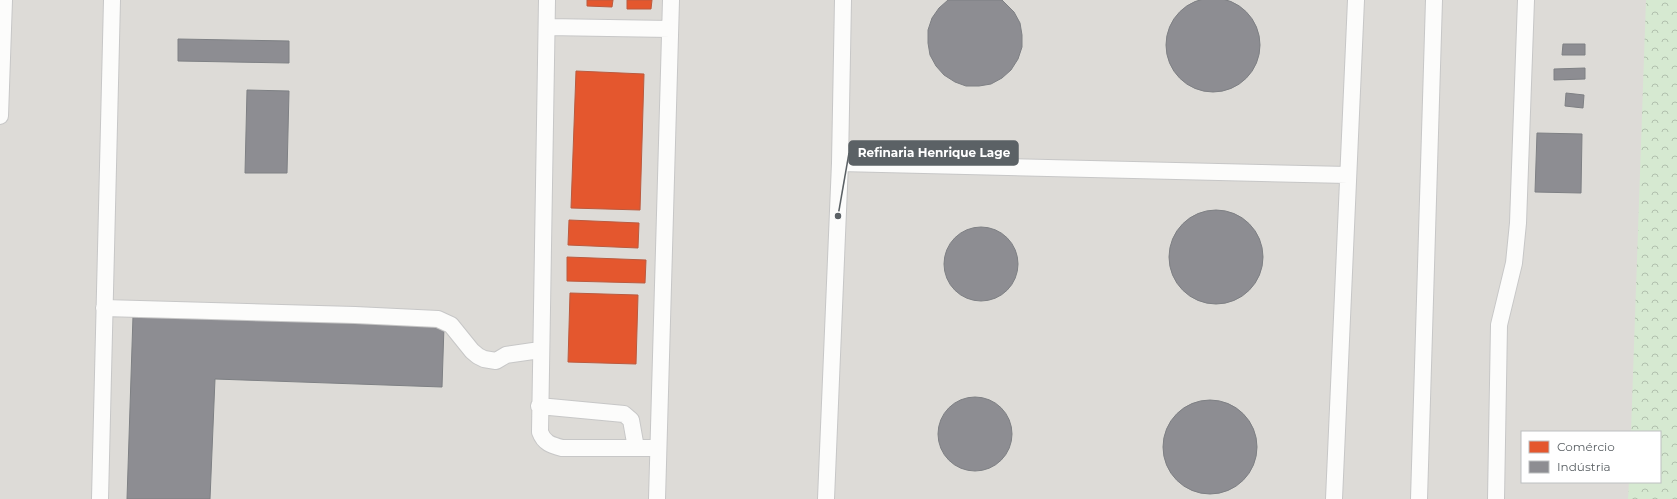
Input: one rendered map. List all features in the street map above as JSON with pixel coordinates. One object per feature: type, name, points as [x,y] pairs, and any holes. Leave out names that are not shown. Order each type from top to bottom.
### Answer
[{"type":"lane","points":[[0,116],[4,0]]},
{"type":"lane","points":[[100,499],[112,0]]},
{"type":"lane","points":[[547,0],[539,406],[540,432],[543,440],[550,445],[562,448],[658,448]]},
{"type":"lane","points":[[656,499],[671,0]]},
{"type":"lane","points":[[826,499],[840,163],[843,0]]},
{"type":"lane","points":[[1334,499],[1356,0]]},
{"type":"lane","points":[[1419,499],[1434,0]]},
{"type":"lane","points":[[1496,499],[1499,325],[1514,263],[1518,223],[1526,0]]},
{"type":"lane","points":[[547,27],[670,29]]},
{"type":"lane","points":[[840,163],[1348,175]]},
{"type":"lane","points":[[104,308],[355,315],[438,319],[451,325],[472,351],[484,359],[496,361],[506,355],[540,350]]},
{"type":"lane","points":[[539,406],[624,414],[632,420],[636,448]]},
{"type":"shaded area","points":[[0,0],[1677,0],[1677,499],[0,499]]},
{"type":"green space","points":[[1646,0],[1677,0],[1677,499],[1628,499],[1629,483],[1661,483],[1661,431],[1631,431]]},
{"type":"building: Comércio","points":[[587,0],[613,0],[612,7],[587,6]]},
{"type":"building: Comércio","points":[[627,0],[652,0],[651,9],[627,9]]},
{"type":"building: Comércio","points":[[576,71],[644,74],[640,210],[571,208]]},
{"type":"building: Comércio","points":[[569,220],[639,223],[638,248],[568,245]]},
{"type":"building: Comércio","points":[[567,257],[646,260],[645,283],[567,281]]},
{"type":"building: Comércio","points":[[570,293],[638,295],[636,364],[568,362]]},
{"type":"building: Indústria","points":[[1204,-1],[1222,-1],[1231,1],[1246,12],[1252,19],[1257,27],[1260,45],[1257,63],[1246,78],[1231,89],[1213,92],[1195,89],[1180,78],[1169,63],[1166,45],[1169,27],[1180,12],[1195,1]]},
{"type":"building: Indústria","points":[[948,0],[1002,0],[1014,12],[1020,23],[1022,47],[1018,59],[1011,70],[1002,78],[991,84],[966,86],[955,82],[944,75],[936,66],[930,55],[928,30],[932,18],[939,8]]},
{"type":"building: Indústria","points":[[178,39],[289,41],[289,63],[178,61]]},
{"type":"building: Indústria","points":[[1563,44],[1585,44],[1585,55],[1562,55]]},
{"type":"building: Indústria","points":[[1585,68],[1585,79],[1554,80],[1554,69]]},
{"type":"building: Indústria","points":[[247,90],[289,91],[287,173],[245,173]]},
{"type":"building: Indústria","points":[[1566,93],[1584,95],[1583,108],[1565,106]]},
{"type":"building: Indústria","points":[[1537,133],[1582,134],[1581,193],[1535,192]]},
{"type":"building: Indústria","points":[[1216,210],[1234,213],[1249,224],[1260,239],[1263,257],[1260,275],[1249,290],[1234,301],[1216,304],[1198,301],[1183,290],[1172,275],[1169,257],[1172,239],[1183,224],[1198,213]]},
{"type":"building: Indústria","points":[[981,227],[995,230],[1007,238],[1015,250],[1018,264],[1015,278],[1007,290],[995,298],[981,301],[967,298],[955,290],[947,278],[944,264],[947,250],[955,238],[967,230]]},
{"type":"building: Indústria","points":[[133,316],[444,326],[442,387],[215,379],[210,499],[127,499]]},
{"type":"building: Indústria","points":[[975,397],[989,400],[1001,408],[1009,420],[1012,434],[1009,448],[1001,460],[989,468],[975,471],[961,468],[949,460],[941,448],[938,434],[941,420],[949,408],[961,400]]},
{"type":"building: Indústria","points":[[1210,400],[1228,403],[1243,414],[1254,429],[1257,447],[1254,465],[1243,480],[1228,491],[1210,494],[1192,491],[1177,480],[1166,465],[1163,447],[1166,429],[1177,414],[1192,403]]},
{"type":"place","name":"Refinaria Henrique Lage","points":[[838,216]]}]
